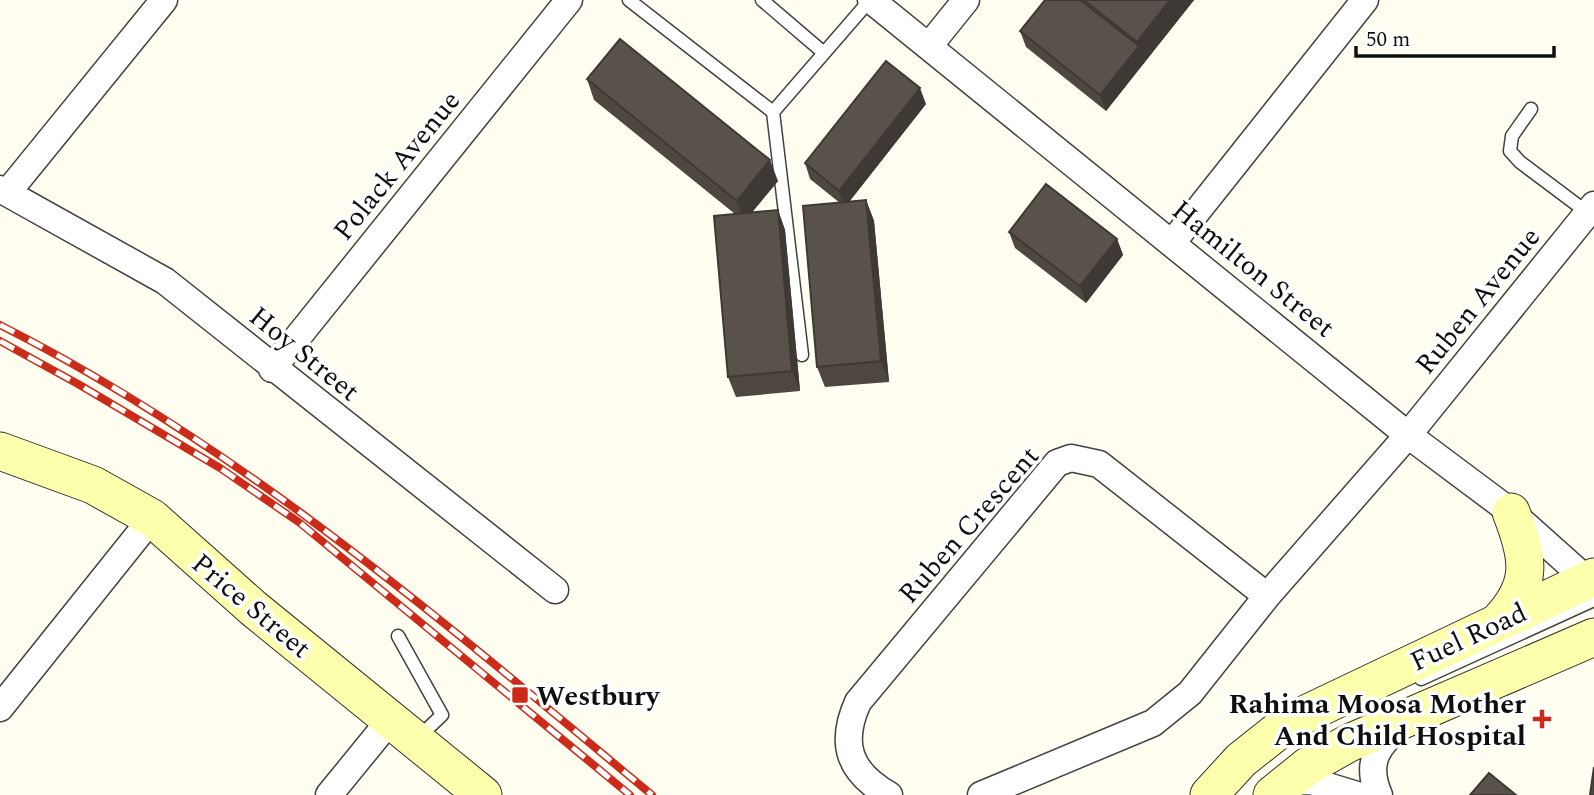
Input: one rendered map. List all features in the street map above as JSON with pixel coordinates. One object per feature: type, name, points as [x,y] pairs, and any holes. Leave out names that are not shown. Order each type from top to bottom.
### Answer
[{"type":"main road","name":"Price Street","points":[[0,451],[93,485],[152,518],[253,608],[483,795]]},
{"type":"main road","points":[[1497,623],[1516,604],[1525,577],[1519,532],[1511,512]]},
{"type":"main road","name":"Fuel Road","points":[[1209,795],[1249,753],[1289,722],[1497,623],[1592,587]]},
{"type":"main road","name":"Fuel Road","points":[[1275,781],[1349,743],[1415,698],[1594,637]]},
{"type":"street","points":[[3,191],[164,0]]},
{"type":"street","name":"Polack Avenue","points":[[272,369],[569,0]]},
{"type":"street","name":"Hamilton Street","points":[[871,0],[1408,435],[1511,512],[1592,587]]},
{"type":"street","points":[[929,46],[966,0]]},
{"type":"street","points":[[1172,243],[1365,0]]},
{"type":"street","name":"Hoy Street","points":[[3,191],[165,281],[272,369],[555,590]]},
{"type":"street","name":"Ruben Avenue","points":[[1408,435],[1591,209]]},
{"type":"street","points":[[981,795],[1153,723],[1191,693],[1267,596],[1408,435]]},
{"type":"street","name":"Ruben Crescent","points":[[889,795],[866,779],[850,756],[848,736],[858,702],[1057,463],[1071,458],[1099,464],[1267,596]]},
{"type":"street","points":[[0,708],[152,518]]},
{"type":"street","points":[[1379,795],[1371,769],[1374,755],[1415,698]]},
{"type":"street","points":[[329,795],[404,730]]},
{"type":"street","points":[[1275,781],[1311,782],[1357,795]]},
{"type":"lane","points":[[629,0],[773,112],[802,355]]},
{"type":"lane","points":[[762,0],[824,53]]},
{"type":"lane","points":[[773,112],[871,0]]},
{"type":"lane","points":[[1531,109],[1512,136],[1510,150],[1520,162],[1591,209]]},
{"type":"lane","points":[[1415,698],[1592,587]]},
{"type":"lane","points":[[398,636],[442,715],[404,730]]},
{"type":"lane","points":[[1312,726],[1356,705]]},
{"type":"building","points":[[1045,0],[1080,0],[1139,46],[1100,95],[1020,31]]},
{"type":"building","points":[[1084,0],[1170,0],[1137,42]]},
{"type":"building","points":[[620,39],[770,160],[737,201],[587,79]]},
{"type":"building","points":[[886,61],[920,88],[839,191],[805,163]]},
{"type":"building","points":[[1046,184],[1117,239],[1080,286],[1009,232]]},
{"type":"building","points":[[866,200],[881,361],[817,367],[803,206]]},
{"type":"building","points":[[778,210],[792,371],[728,377],[714,216]]},
{"type":"building","points":[[1594,767],[1594,795],[1590,795]]},
{"type":"building","points":[[1489,773],[1516,795],[1470,795]]},
{"type":"railway","points":[[0,325],[89,373],[258,482],[419,603],[652,795]]},
{"type":"railway","points":[[0,341],[220,468],[300,523],[630,795]]},
{"type":"place","name":"Westbury","points":[[520,695]]},
{"type":"place","name":"Rahima Moosa Mother And Child Hospital","points":[[1542,719]]}]
